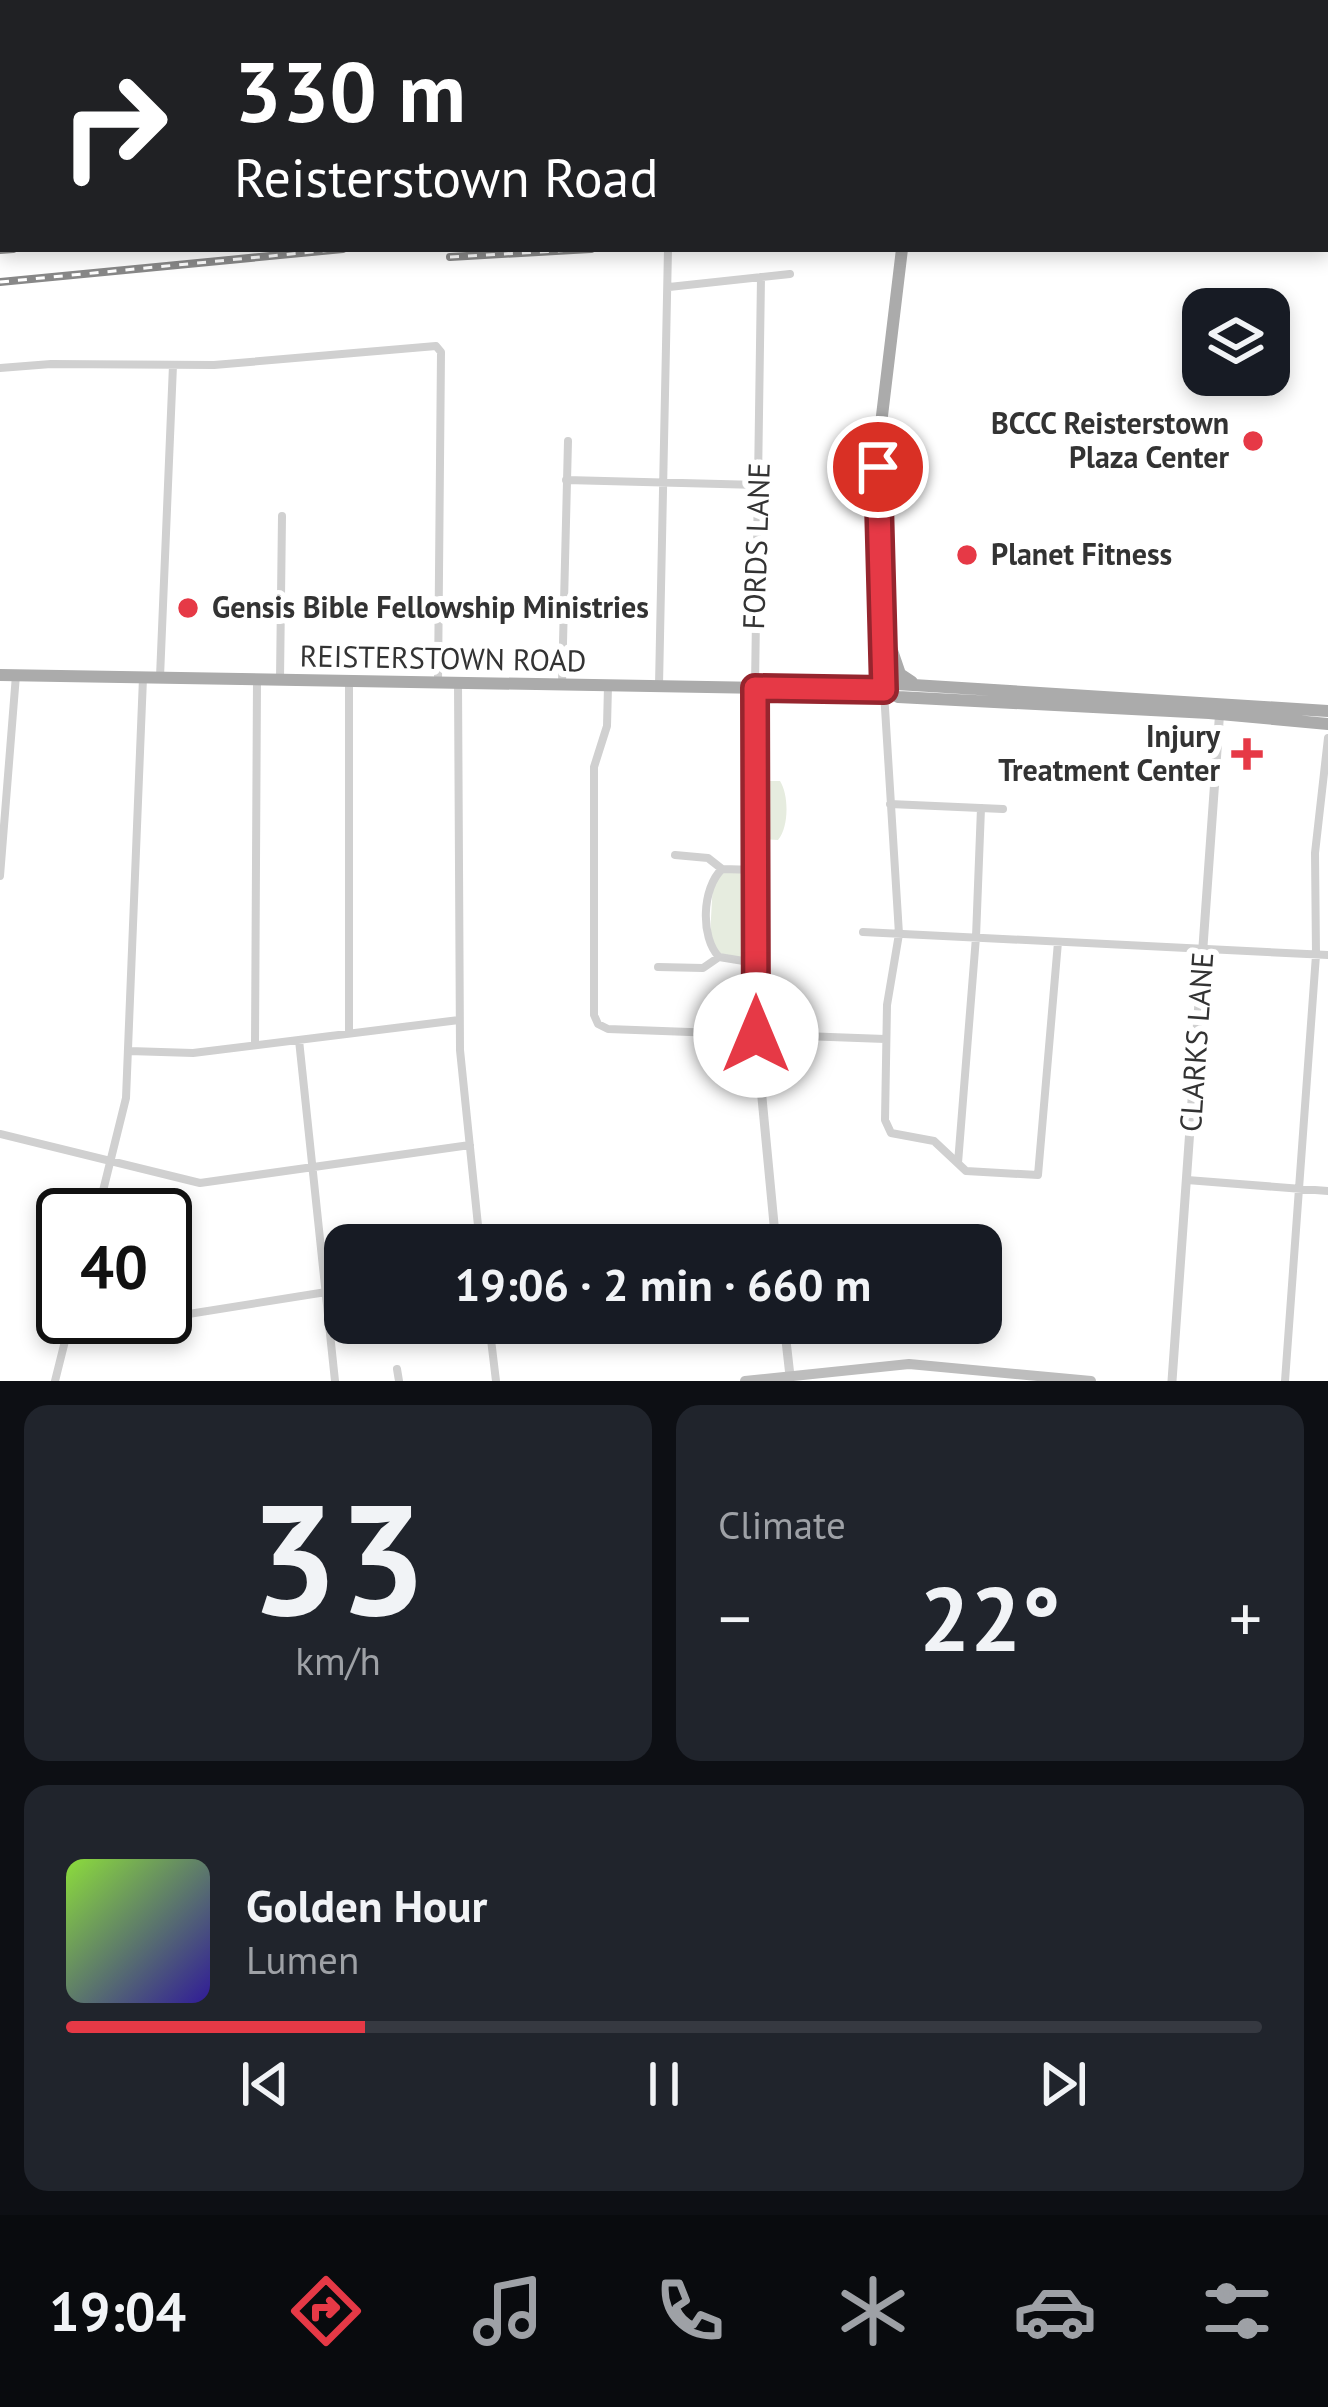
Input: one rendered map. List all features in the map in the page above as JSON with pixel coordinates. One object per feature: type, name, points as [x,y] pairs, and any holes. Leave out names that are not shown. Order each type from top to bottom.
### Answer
[{"type":"main road","points":[[884,690],[878,449],[902,252]]},
{"type":"main road","points":[[884,626],[902,676],[913,682],[975,690]]},
{"type":"main road","name":"REISTERSTOWN ROAD","points":[[0,675],[884,690],[897,684],[1110,697],[1328,724]]},
{"type":"main road","name":"REISTERSTOWN ROAD","points":[[884,690],[898,697],[1328,711]]},
{"type":"main road","points":[[1070,705],[1075,700],[1110,697]]},
{"type":"main road","points":[[745,1381],[909,1364],[990,1376],[1091,1381]]},
{"type":"street","points":[[659,686],[668,252]]},
{"type":"street","points":[[669,287],[790,274]]},
{"type":"street","name":"FORDS LANE","points":[[761,277],[756,1035],[774,1224]]},
{"type":"street","points":[[0,368],[228,364],[439,348],[438,683]]},
{"type":"street","points":[[160,678],[173,364]]},
{"type":"street","points":[[562,685],[568,441]]},
{"type":"street","points":[[566,480],[759,485]]},
{"type":"street","points":[[280,680],[282,516]]},
{"type":"street","points":[[0,876],[16,675]]},
{"type":"street","points":[[104,1188],[124,1110],[129,1051],[143,678]]},
{"type":"street","points":[[255,1044],[257,680]]},
{"type":"street","points":[[349,1033],[350,681]]},
{"type":"street","points":[[458,683],[459,1020],[478,1224]]},
{"type":"street","points":[[608,686],[607,726],[594,767],[594,1015],[598,1024],[608,1029],[885,1039]]},
{"type":"street","points":[[884,690],[899,934],[886,1005],[885,1120],[891,1133],[934,1141],[970,1172],[1037,1174],[1058,942]]},
{"type":"street","name":"CLARKS LANE","points":[[1172,1381],[1220,708]]},
{"type":"street","points":[[1285,1381],[1316,955],[1315,853],[1328,738]]},
{"type":"street","points":[[890,804],[1003,809]]},
{"type":"street","points":[[958,1165],[981,808]]},
{"type":"street","points":[[675,855],[708,858],[722,869],[757,870]]},
{"type":"street","points":[[722,869],[710,884],[710,946],[719,957],[756,963]]},
{"type":"street","points":[[862,932],[1328,955]]},
{"type":"street","points":[[658,967],[703,968],[719,957]]},
{"type":"street","points":[[129,1051],[193,1053],[459,1020]]},
{"type":"street","points":[[298,1040],[324,1282]]},
{"type":"street","points":[[0,1133],[200,1183],[470,1145]]},
{"type":"street","points":[[1186,1180],[1328,1191]]},
{"type":"street","points":[[192,1313],[324,1291]]},
{"type":"street","points":[[55,1381],[64,1344]]},
{"type":"street","points":[[331,1344],[335,1381]]},
{"type":"street","points":[[492,1344],[496,1381]]},
{"type":"street","points":[[786,1344],[790,1376]]},
{"type":"street","points":[[397,1370],[399,1381]]},
{"type":"shaded area","points":[[762,781],[780,781],[785,794],[786,819],[778,840],[762,839]]},
{"type":"shaded area","points":[[722,872],[749,873],[752,961],[719,953],[710,937],[713,881]]},
{"type":"railway","points":[[0,282],[312,252]]},
{"type":"railway","points":[[450,257],[538,252]]},
{"type":"place","name":"BCCC Reisterstown Plaza Center","points":[[1253,441]]},
{"type":"place","name":"Planet Fitness","points":[[967,555]]},
{"type":"place","name":"Gensis Bible Fellowship Ministries","points":[[188,608]]},
{"type":"place","name":"Injury Treatment Center","points":[[1247,754]]},
{"type":"route","points":[[756,1035],[755,688],[884,690],[878,467]]}]
